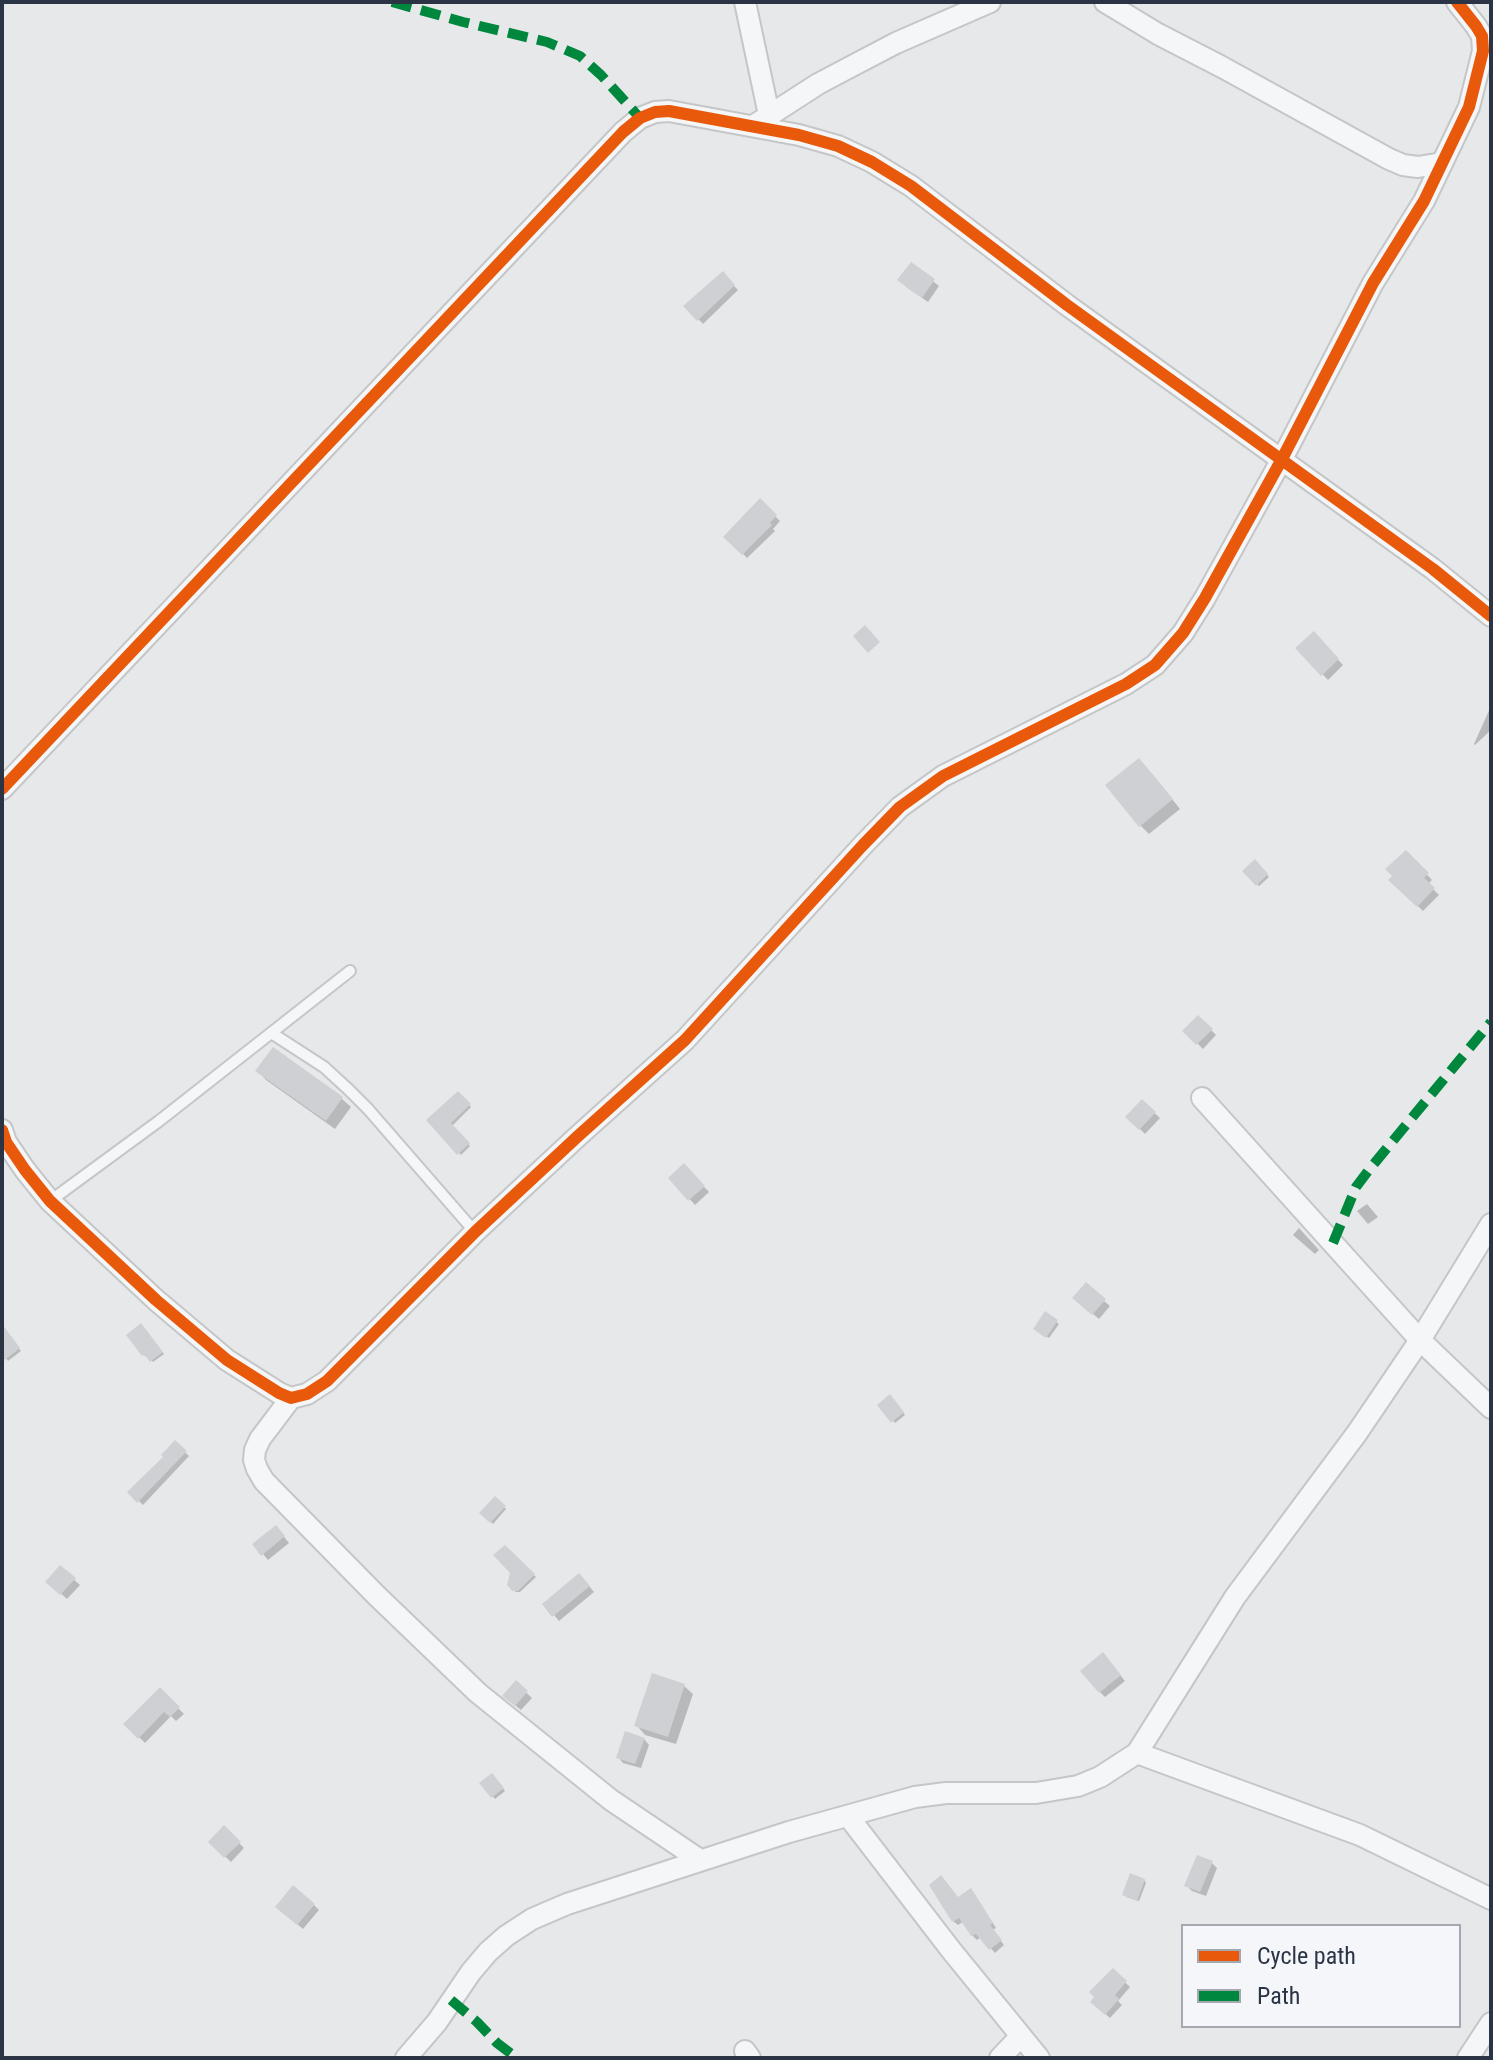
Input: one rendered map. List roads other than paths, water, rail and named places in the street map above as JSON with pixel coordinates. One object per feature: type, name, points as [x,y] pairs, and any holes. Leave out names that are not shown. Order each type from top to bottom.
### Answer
[{"type":"street","points":[[745,2],[761,120]]},
{"type":"street","points":[[761,120],[818,84],[896,43],[990,2]]},
{"type":"street","points":[[1105,2],[1389,159],[1418,167],[1442,163]]},
{"type":"street","points":[[2,1130],[6,1142],[50,1201],[156,1300],[227,1360],[291,1398],[307,1394],[327,1381],[475,1232],[685,1040],[900,807],[943,776],[1126,684],[1155,665],[1183,633],[1282,459],[1367,295],[1424,201],[1469,107],[1483,51],[1482,36],[1457,2]]},
{"type":"street","points":[[2,789],[623,132],[640,118],[655,112],[761,120],[838,146],[885,170],[911,186],[1080,315],[1433,569],[1491,616]]},
{"type":"street","points":[[1202,1098],[1420,1340],[1491,1408]]},
{"type":"street","points":[[406,2058],[437,2022],[488,1952],[532,1919],[567,1904],[700,1860],[915,1797],[946,1793],[1036,1793],[1078,1786],[1100,1777],[1137,1753],[1235,1597],[1357,1433],[1420,1340],[1491,1224]]},
{"type":"street","points":[[291,1398],[255,1450],[254,1460],[264,1481],[478,1693],[611,1800],[700,1860]]},
{"type":"street","points":[[1137,1753],[1360,1835],[1491,1899]]},
{"type":"street","points":[[848,1816],[1039,2058]]},
{"type":"street","points":[[1468,2058],[1491,2023]]},
{"type":"street","points":[[1000,2058],[1021,2036]]},
{"type":"lane","points":[[50,1201],[273,1034],[350,971]]},
{"type":"lane","points":[[273,1034],[324,1067],[348,1089],[475,1232]]}]
